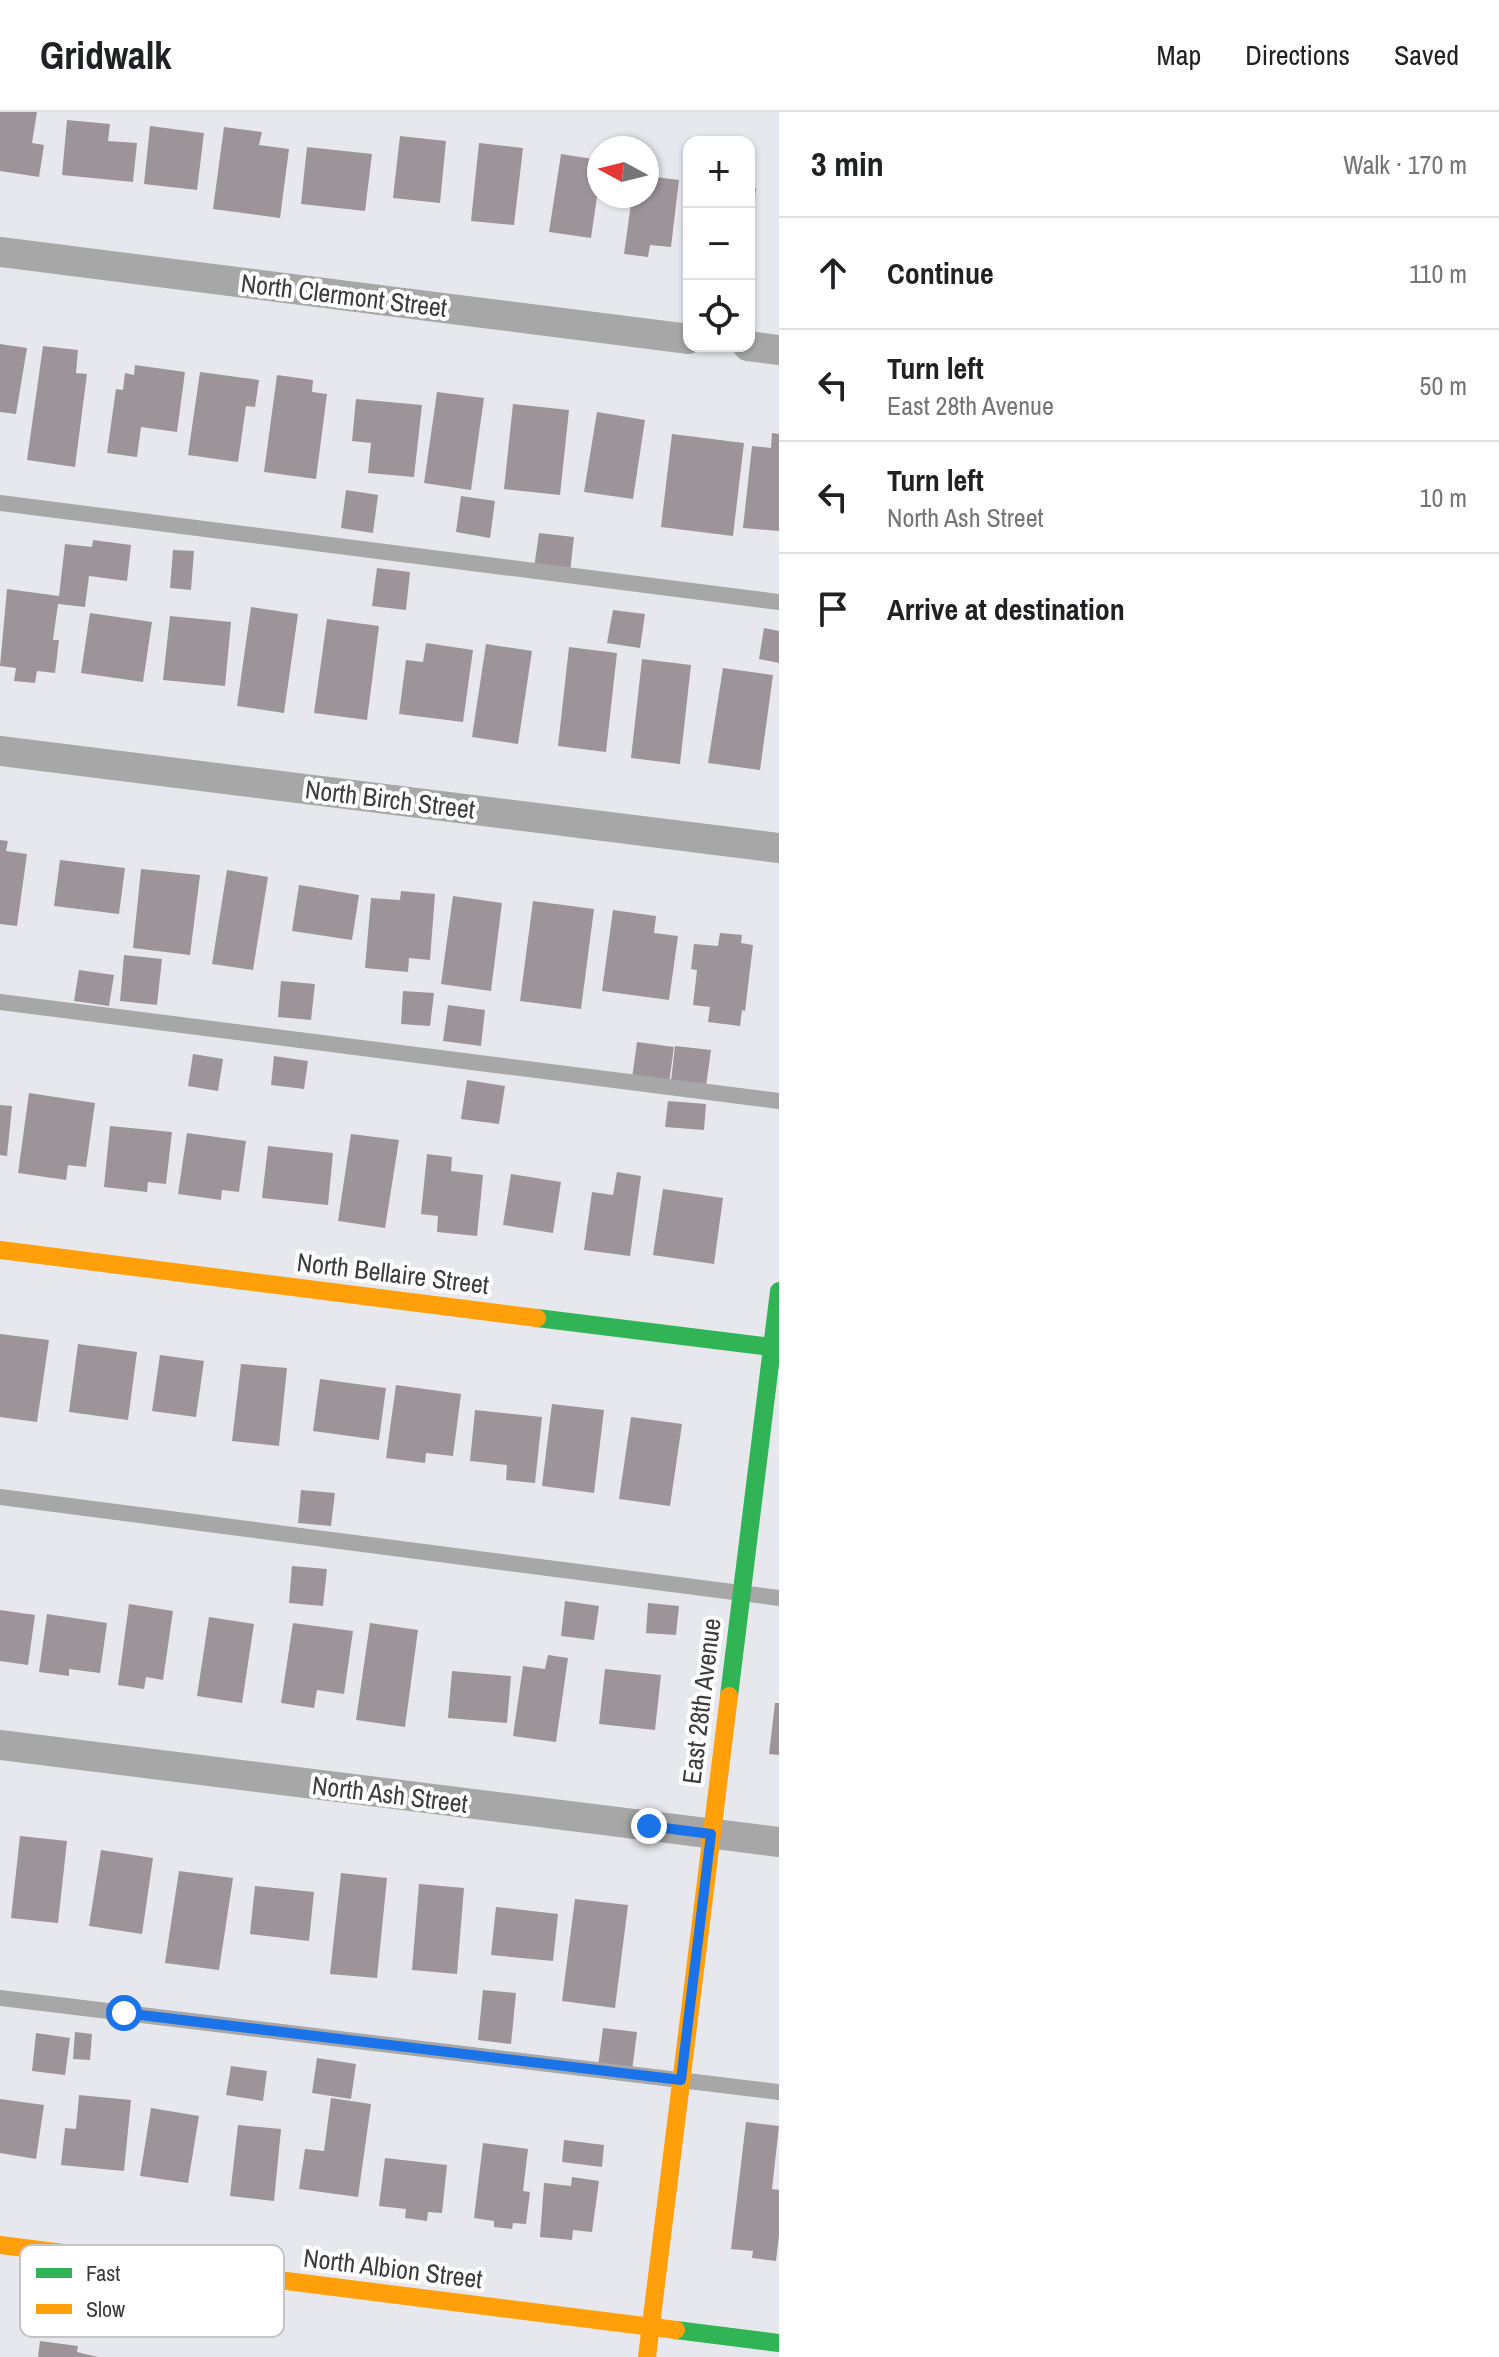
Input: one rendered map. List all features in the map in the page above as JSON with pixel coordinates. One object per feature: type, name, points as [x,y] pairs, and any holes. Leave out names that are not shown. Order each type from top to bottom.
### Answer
[{"type":"street","name":"North Clermont Street","points":[[0,252],[683,338]]},
{"type":"street","points":[[755,347],[779,350]]},
{"type":"street","name":"North Birch Street","points":[[0,751],[779,848]]},
{"type":"street","name":"North Bellaire Street","points":[[0,1250],[776,1348]]},
{"type":"street","name":"East 28th Avenue","points":[[647,2357],[740,1593],[776,1348],[779,1291]]},
{"type":"street","name":"North Ash Street","points":[[0,1745],[779,1842]]},
{"type":"street","name":"North Albion Street","points":[[0,2245],[20,2248]]},
{"type":"street","name":"North Albion Street","points":[[284,2281],[779,2343]]},
{"type":"lane","points":[[0,503],[779,602]]},
{"type":"lane","points":[[0,1002],[779,1101]]},
{"type":"lane","points":[[0,1497],[779,1598]]},
{"type":"lane","points":[[0,1998],[779,2092]]},
{"type":"building","points":[[0,112],[37,112],[32,143],[44,145],[39,177],[0,171]]},
{"type":"building","points":[[67,120],[110,124],[108,141],[137,143],[133,182],[62,175]]},
{"type":"building","points":[[150,126],[204,133],[197,190],[144,184]]},
{"type":"building","points":[[224,127],[262,132],[259,145],[289,149],[280,218],[213,209]]},
{"type":"building","points":[[400,136],[446,141],[440,203],[393,198]]},
{"type":"building","points":[[479,143],[523,148],[514,225],[471,221]]},
{"type":"building","points":[[307,147],[372,154],[365,211],[301,204]]},
{"type":"building","points":[[561,154],[587,158],[587,208],[595,208],[591,238],[549,232]]},
{"type":"building","points":[[659,178],[679,180],[671,247],[650,245],[648,257],[624,254],[630,208],[659,208]]},
{"type":"building","points":[[0,344],[27,348],[16,414],[0,412]]},
{"type":"building","points":[[43,346],[78,350],[76,373],[87,374],[75,467],[27,460]]},
{"type":"building","points":[[135,365],[185,372],[177,432],[141,427],[137,457],[107,453],[116,389],[123,390],[125,373],[134,375]]},
{"type":"building","points":[[200,372],[259,380],[255,407],[246,406],[238,462],[188,455]]},
{"type":"building","points":[[277,375],[313,380],[312,392],[327,394],[316,479],[264,472]]},
{"type":"building","points":[[437,392],[484,398],[471,490],[424,483]]},
{"type":"building","points":[[356,399],[422,405],[414,477],[368,473],[371,443],[352,441]]},
{"type":"building","points":[[513,404],[569,410],[560,495],[504,489]]},
{"type":"building","points":[[597,412],[645,420],[633,499],[584,492]]},
{"type":"building","points":[[772,433],[779,434],[779,531],[743,528],[752,446],[771,448]]},
{"type":"building","points":[[672,434],[744,443],[733,536],[661,527]]},
{"type":"building","points":[[346,490],[378,495],[373,533],[341,528]]},
{"type":"building","points":[[461,496],[495,501],[490,538],[456,532]]},
{"type":"building","points":[[539,533],[574,537],[570,572],[534,568]]},
{"type":"building","points":[[93,540],[131,545],[127,581],[89,576],[85,607],[58,604],[53,640],[59,640],[55,673],[37,671],[35,683],[14,681],[16,668],[0,666],[7,589],[59,596],[65,544],[92,547]]},
{"type":"building","points":[[173,550],[194,551],[191,590],[170,588]]},
{"type":"building","points":[[377,568],[410,572],[406,610],[372,606]]},
{"type":"building","points":[[251,607],[298,614],[284,713],[237,706]]},
{"type":"building","points":[[613,610],[645,614],[640,648],[607,643]]},
{"type":"building","points":[[90,613],[152,622],[143,682],[81,673]]},
{"type":"building","points":[[170,616],[231,622],[225,686],[163,680]]},
{"type":"building","points":[[327,619],[379,626],[367,720],[314,713]]},
{"type":"building","points":[[764,628],[779,631],[779,663],[759,659]]},
{"type":"building","points":[[426,643],[473,650],[463,722],[399,714],[406,660],[423,662]]},
{"type":"building","points":[[486,644],[532,651],[518,744],[472,737]]},
{"type":"building","points":[[569,647],[617,653],[606,752],[558,746]]},
{"type":"building","points":[[642,659],[691,665],[680,764],[631,758]]},
{"type":"building","points":[[723,668],[773,675],[760,770],[708,763]]},
{"type":"building","points":[[0,840],[8,841],[6,851],[27,854],[17,926],[0,924]]},
{"type":"building","points":[[60,860],[125,868],[119,914],[54,906]]},
{"type":"building","points":[[141,869],[200,875],[190,955],[133,948]]},
{"type":"building","points":[[227,870],[268,877],[253,970],[212,964]]},
{"type":"building","points":[[299,885],[359,895],[352,940],[292,931]]},
{"type":"building","points":[[401,891],[435,894],[430,960],[409,958],[408,972],[365,968],[371,898],[400,900]]},
{"type":"building","points":[[453,896],[502,903],[491,991],[441,984]]},
{"type":"building","points":[[533,901],[594,909],[581,1009],[520,1001]]},
{"type":"building","points":[[613,910],[656,916],[654,933],[678,936],[669,1000],[602,991]]},
{"type":"building","points":[[720,933],[742,935],[741,943],[753,945],[745,1011],[742,1010],[740,1026],[708,1022],[710,1007],[693,1005],[697,970],[691,969],[694,944],[718,946]]},
{"type":"building","points":[[124,955],[162,959],[157,1005],[120,1001]]},
{"type":"building","points":[[79,970],[114,975],[109,1006],[74,1001]]},
{"type":"building","points":[[281,981],[315,984],[311,1020],[278,1017]]},
{"type":"building","points":[[403,991],[434,993],[430,1026],[401,1024]]},
{"type":"building","points":[[448,1005],[485,1010],[481,1046],[443,1041]]},
{"type":"building","points":[[637,1042],[674,1047],[669,1083],[632,1078]]},
{"type":"building","points":[[675,1046],[711,1050],[706,1086],[671,1081]]},
{"type":"building","points":[[193,1054],[223,1059],[218,1091],[188,1086]]},
{"type":"building","points":[[274,1056],[308,1061],[304,1089],[271,1085]]},
{"type":"building","points":[[467,1080],[505,1086],[499,1124],[461,1119]]},
{"type":"building","points":[[29,1093],[95,1103],[86,1167],[68,1165],[66,1180],[18,1173]]},
{"type":"building","points":[[668,1101],[706,1104],[704,1130],[665,1127]]},
{"type":"building","points":[[0,1105],[12,1106],[7,1156],[0,1155]]},
{"type":"building","points":[[110,1126],[172,1132],[166,1184],[148,1182],[147,1192],[104,1187]]},
{"type":"building","points":[[187,1133],[246,1141],[239,1192],[222,1190],[221,1200],[178,1194]]},
{"type":"building","points":[[351,1134],[399,1140],[385,1228],[338,1221]]},
{"type":"building","points":[[268,1146],[333,1153],[328,1205],[262,1198]]},
{"type":"building","points":[[427,1154],[452,1157],[451,1171],[483,1175],[477,1236],[437,1232],[438,1216],[421,1214]]},
{"type":"building","points":[[617,1172],[641,1176],[630,1256],[584,1250],[592,1192],[613,1195]]},
{"type":"building","points":[[511,1174],[561,1182],[553,1233],[503,1225]]},
{"type":"building","points":[[663,1189],[723,1198],[714,1264],[653,1255]]},
{"type":"building","points":[[0,1334],[49,1340],[37,1422],[0,1417]]},
{"type":"building","points":[[78,1344],[137,1352],[128,1420],[69,1412]]},
{"type":"building","points":[[160,1355],[204,1361],[196,1417],[152,1411]]},
{"type":"building","points":[[241,1364],[287,1368],[279,1446],[232,1441]]},
{"type":"building","points":[[320,1379],[386,1388],[379,1440],[313,1431]]},
{"type":"building","points":[[396,1385],[461,1394],[453,1456],[426,1453],[425,1463],[386,1458]]},
{"type":"building","points":[[552,1404],[604,1410],[594,1493],[542,1486]]},
{"type":"building","points":[[475,1410],[542,1417],[535,1483],[506,1480],[507,1465],[470,1461]]},
{"type":"building","points":[[631,1417],[682,1424],[670,1506],[619,1499]]},
{"type":"building","points":[[301,1490],[335,1493],[331,1526],[298,1523]]},
{"type":"building","points":[[292,1566],[327,1569],[323,1606],[289,1603]]},
{"type":"building","points":[[565,1601],[599,1606],[594,1640],[561,1636]]},
{"type":"building","points":[[648,1603],[679,1606],[676,1635],[646,1633]]},
{"type":"building","points":[[129,1604],[173,1611],[163,1680],[146,1677],[144,1689],[118,1685]]},
{"type":"building","points":[[0,1610],[35,1615],[28,1665],[0,1661]]},
{"type":"building","points":[[47,1614],[107,1623],[100,1673],[69,1669],[69,1676],[39,1672]]},
{"type":"building","points":[[209,1617],[254,1624],[242,1703],[197,1696]]},
{"type":"building","points":[[293,1623],[353,1631],[344,1694],[317,1690],[314,1708],[281,1703]]},
{"type":"building","points":[[370,1623],[418,1630],[405,1727],[356,1720]]},
{"type":"building","points":[[548,1655],[568,1658],[556,1742],[513,1736],[523,1666],[545,1669]]},
{"type":"building","points":[[605,1669],[661,1675],[655,1730],[599,1724]]},
{"type":"building","points":[[452,1671],[511,1676],[507,1723],[448,1718]]},
{"type":"building","points":[[775,1703],[779,1703],[779,1755],[769,1754]]},
{"type":"building","points":[[20,1836],[67,1841],[58,1923],[11,1918]]},
{"type":"building","points":[[101,1850],[153,1858],[142,1934],[89,1926]]},
{"type":"building","points":[[179,1871],[233,1878],[219,1970],[165,1963]]},
{"type":"building","points":[[341,1873],[387,1878],[377,1978],[330,1974]]},
{"type":"building","points":[[419,1884],[464,1888],[457,1974],[412,1970]]},
{"type":"building","points":[[255,1886],[314,1892],[309,1941],[250,1934]]},
{"type":"building","points":[[575,1899],[628,1905],[615,2008],[562,2001]]},
{"type":"building","points":[[496,1907],[558,1914],[553,1961],[491,1955]]},
{"type":"building","points":[[483,1990],[516,1993],[511,2044],[478,2040]]},
{"type":"building","points":[[603,2028],[637,2032],[632,2071],[598,2067]]},
{"type":"building","points":[[75,2032],[92,2034],[90,2060],[73,2059]]},
{"type":"building","points":[[36,2033],[70,2038],[65,2075],[32,2071]]},
{"type":"building","points":[[317,2058],[356,2064],[351,2099],[312,2093]]},
{"type":"building","points":[[231,2066],[267,2071],[263,2101],[226,2095]]},
{"type":"building","points":[[79,2095],[131,2100],[124,2171],[61,2165],[65,2128],[76,2129]]},
{"type":"building","points":[[331,2098],[371,2104],[358,2197],[299,2189],[305,2149],[324,2151]]},
{"type":"building","points":[[0,2099],[44,2105],[36,2159],[0,2153]]},
{"type":"building","points":[[151,2108],[199,2116],[188,2183],[140,2176]]},
{"type":"building","points":[[746,2122],[779,2126],[772,2189],[779,2190],[776,2261],[752,2258],[753,2251],[731,2249]]},
{"type":"building","points":[[238,2125],[281,2129],[274,2201],[230,2196]]},
{"type":"building","points":[[564,2140],[604,2145],[602,2167],[562,2162]]},
{"type":"building","points":[[483,2143],[528,2149],[523,2191],[530,2192],[526,2224],[513,2223],[512,2229],[494,2227],[494,2221],[474,2218]]},
{"type":"building","points":[[385,2158],[447,2165],[442,2213],[428,2212],[427,2221],[405,2218],[406,2209],[379,2206]]},
{"type":"building","points":[[572,2177],[599,2181],[592,2232],[573,2230],[572,2240],[540,2237],[544,2183],[571,2186]]},
{"type":"building","points":[[40,2341],[78,2346],[77,2352],[98,2357],[38,2357]]},
{"type":"traffic: fast","points":[[729,1696],[779,1291]]},
{"type":"traffic: fast","points":[[537,1318],[779,1348]]},
{"type":"traffic: fast","points":[[676,2330],[779,2343]]},
{"type":"traffic: slow","points":[[0,1250],[537,1318]]},
{"type":"traffic: slow","points":[[647,2357],[729,1696]]},
{"type":"traffic: slow","points":[[0,2245],[20,2248]]},
{"type":"traffic: slow","points":[[284,2281],[676,2330]]},
{"type":"route","points":[[124,2013],[681,2080],[711,1834],[649,1826]]}]
